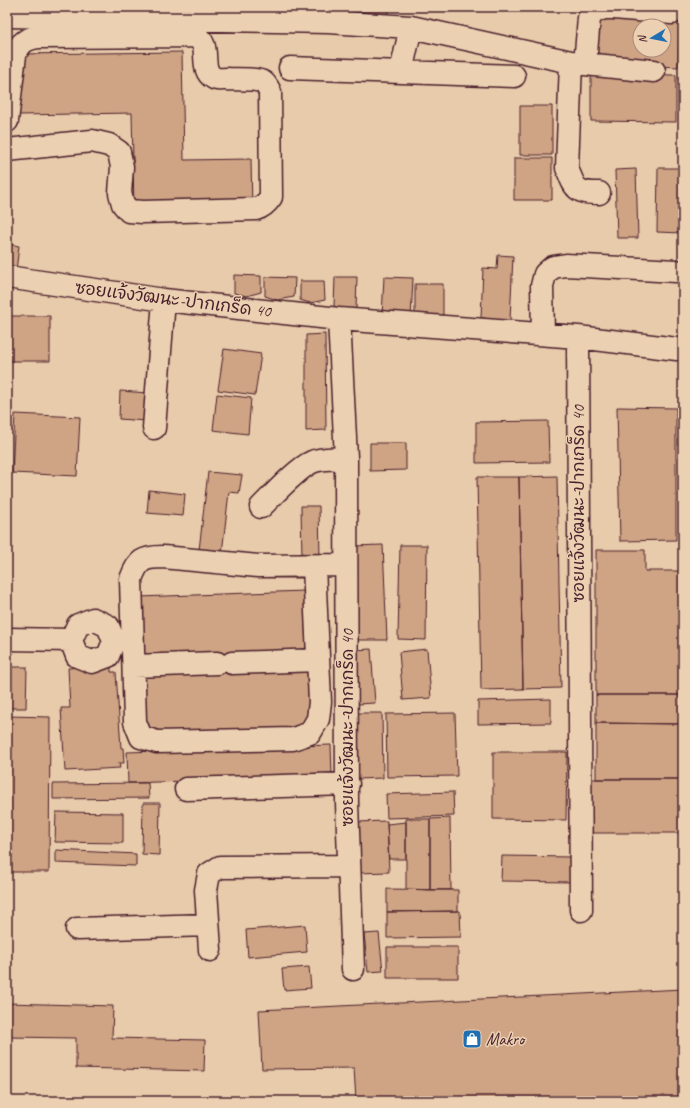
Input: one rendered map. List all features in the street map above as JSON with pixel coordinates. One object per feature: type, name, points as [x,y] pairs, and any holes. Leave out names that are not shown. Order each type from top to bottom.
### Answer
[{"type":"street","points":[[599,194],[583,193],[573,185],[567,168],[578,63],[589,18],[595,11],[606,8],[672,13]]},
{"type":"street","points":[[7,16],[328,22],[411,27],[578,63],[654,71]]},
{"type":"street","points":[[401,72],[411,27]]},
{"type":"street","points":[[7,121],[15,55],[18,47],[24,41],[32,37],[194,36],[199,38],[204,45],[205,64],[209,74],[212,77],[215,79],[259,80],[267,86],[270,92],[271,197],[267,203],[256,209],[143,212],[130,211],[123,204],[120,193],[122,166],[120,152],[108,145],[92,141],[7,150]]},
{"type":"street","points":[[290,68],[514,76]]},
{"type":"street","points":[[543,334],[542,286],[545,274],[553,267],[566,265],[676,272]]},
{"type":"street","name":"ซอยแจ้งวัฒนะ-ปากเกร็ด 40","points":[[7,277],[164,300],[339,318],[578,337],[580,910]]},
{"type":"street","points":[[154,428],[164,300]]},
{"type":"street","name":"ซอยแจ้งวัฒนะ-ปากเกร็ด 40","points":[[339,318],[346,458],[347,802],[353,969]]},
{"type":"street","points":[[578,337],[677,349]]},
{"type":"street","points":[[261,507],[288,481],[313,461],[346,458]]},
{"type":"street","points":[[314,566],[320,702],[318,719],[310,733],[293,739],[157,742],[142,737],[136,722],[131,579],[135,566],[148,557],[163,557],[258,566],[346,565]]},
{"type":"street","points":[[7,639],[71,640]]},
{"type":"street","points":[[134,666],[318,660]]},
{"type":"street","points":[[186,789],[348,784]]},
{"type":"street","points":[[210,950],[206,890],[209,874],[220,867],[349,866]]},
{"type":"street","points":[[77,929],[208,926]]},
{"type":"building","points":[[144,7],[389,7],[387,19],[144,12]]},
{"type":"building","points":[[598,18],[632,20],[632,58],[672,58],[672,22],[680,22],[678,67],[595,63]]},
{"type":"building","points":[[182,52],[184,160],[251,159],[252,209],[134,210],[132,113],[19,115],[17,54]]},
{"type":"building","points":[[591,74],[676,75],[676,122],[591,121]]},
{"type":"building","points":[[520,106],[552,106],[552,155],[520,155]]},
{"type":"building","points":[[514,158],[552,158],[552,200],[514,200]]},
{"type":"building","points":[[658,168],[683,168],[682,233],[657,232]]},
{"type":"building","points":[[636,169],[638,238],[617,238],[615,170]]},
{"type":"building","points":[[7,244],[19,246],[16,271],[7,270]]},
{"type":"building","points":[[498,255],[513,256],[510,320],[504,320],[504,325],[485,324],[485,318],[481,318],[483,268],[497,269]]},
{"type":"building","points":[[234,275],[261,276],[261,292],[247,296],[234,293]]},
{"type":"building","points":[[265,277],[295,278],[294,297],[277,300],[265,296]]},
{"type":"building","points":[[335,277],[357,277],[356,309],[344,312],[334,306]]},
{"type":"building","points":[[384,277],[413,278],[411,318],[382,316]]},
{"type":"building","points":[[300,281],[324,281],[325,300],[310,303],[300,300]]},
{"type":"building","points":[[415,284],[443,284],[443,321],[415,321]]},
{"type":"building","points":[[7,316],[50,316],[50,361],[7,361]]},
{"type":"building","points":[[325,334],[326,430],[306,431],[306,335]]},
{"type":"building","points":[[224,349],[261,354],[255,395],[218,390]]},
{"type":"building","points":[[120,391],[148,393],[146,421],[119,419]]},
{"type":"building","points":[[217,394],[251,398],[248,434],[213,430]]},
{"type":"building","points":[[617,407],[676,408],[676,540],[620,541]]},
{"type":"building","points":[[15,414],[80,417],[77,476],[12,473]]},
{"type":"building","points":[[548,421],[549,462],[476,463],[476,422]]},
{"type":"building","points":[[370,443],[406,443],[406,470],[370,471]]},
{"type":"building","points":[[208,472],[242,475],[239,493],[229,492],[221,562],[198,559]]},
{"type":"building","points":[[557,476],[561,688],[523,689],[519,477]]},
{"type":"building","points":[[477,477],[519,477],[523,689],[481,690]]},
{"type":"building","points":[[149,490],[185,494],[183,516],[147,513]]},
{"type":"building","points":[[301,506],[319,506],[320,559],[302,559]]},
{"type":"building","points":[[383,545],[387,640],[355,640],[352,546]]},
{"type":"building","points":[[400,545],[427,545],[426,640],[398,639]]},
{"type":"building","points":[[596,550],[645,550],[645,571],[682,571],[682,695],[596,695]]},
{"type":"building","points":[[304,591],[306,653],[141,659],[139,597]]},
{"type":"building","points":[[371,649],[375,703],[358,704],[354,650]]},
{"type":"building","points":[[427,649],[431,698],[403,700],[399,652]]},
{"type":"building","points":[[111,665],[111,672],[116,672],[121,748],[123,748],[124,763],[119,763],[120,768],[65,771],[61,708],[70,708],[68,668]]},
{"type":"building","points":[[7,667],[27,667],[26,708],[7,708]]},
{"type":"building","points":[[307,668],[310,728],[144,735],[142,675]]},
{"type":"building","points":[[596,695],[683,695],[683,724],[596,723]]},
{"type":"building","points":[[551,699],[551,723],[478,724],[478,701]]},
{"type":"building","points":[[357,713],[382,713],[383,778],[358,779]]},
{"type":"building","points":[[455,713],[457,776],[387,777],[386,714]]},
{"type":"building","points":[[7,716],[50,717],[49,872],[7,872]]},
{"type":"building","points":[[596,723],[683,724],[683,779],[596,779]]},
{"type":"building","points":[[331,745],[332,776],[128,783],[127,752]]},
{"type":"building","points":[[493,752],[567,752],[566,820],[493,819]]},
{"type":"building","points":[[581,779],[682,779],[682,833],[581,833]]},
{"type":"building","points":[[148,783],[149,798],[53,799],[53,784]]},
{"type":"building","points":[[453,792],[454,816],[387,818],[386,794]]},
{"type":"building","points":[[143,803],[160,803],[159,855],[142,854]]},
{"type":"building","points":[[56,812],[123,813],[123,843],[55,842]]},
{"type":"building","points":[[450,818],[451,890],[430,890],[430,819]]},
{"type":"building","points":[[406,819],[430,819],[430,890],[406,889]]},
{"type":"building","points":[[387,821],[389,872],[358,873],[356,822]]},
{"type":"building","points":[[406,822],[406,859],[389,859],[387,824]]},
{"type":"building","points":[[56,850],[136,854],[136,866],[56,863]]},
{"type":"building","points":[[502,856],[571,857],[571,882],[501,881]]},
{"type":"building","points":[[387,889],[458,890],[458,911],[387,912]]},
{"type":"building","points":[[460,911],[461,937],[387,938],[387,912]]},
{"type":"building","points":[[305,925],[307,952],[248,957],[246,930]]},
{"type":"building","points":[[379,933],[383,971],[368,972],[364,934]]},
{"type":"building","points":[[387,947],[458,947],[458,978],[387,978]]},
{"type":"building","points":[[309,967],[311,988],[284,990],[282,969]]},
{"type":"building","name":"Makro","points":[[683,989],[683,1101],[356,1101],[354,1068],[262,1069],[259,1010]]},
{"type":"building","points":[[7,1003],[113,1006],[112,1038],[205,1040],[204,1071],[76,1068],[76,1038],[7,1037]]},
{"type":"place","name":"Makro","points":[[472,1039]]}]
